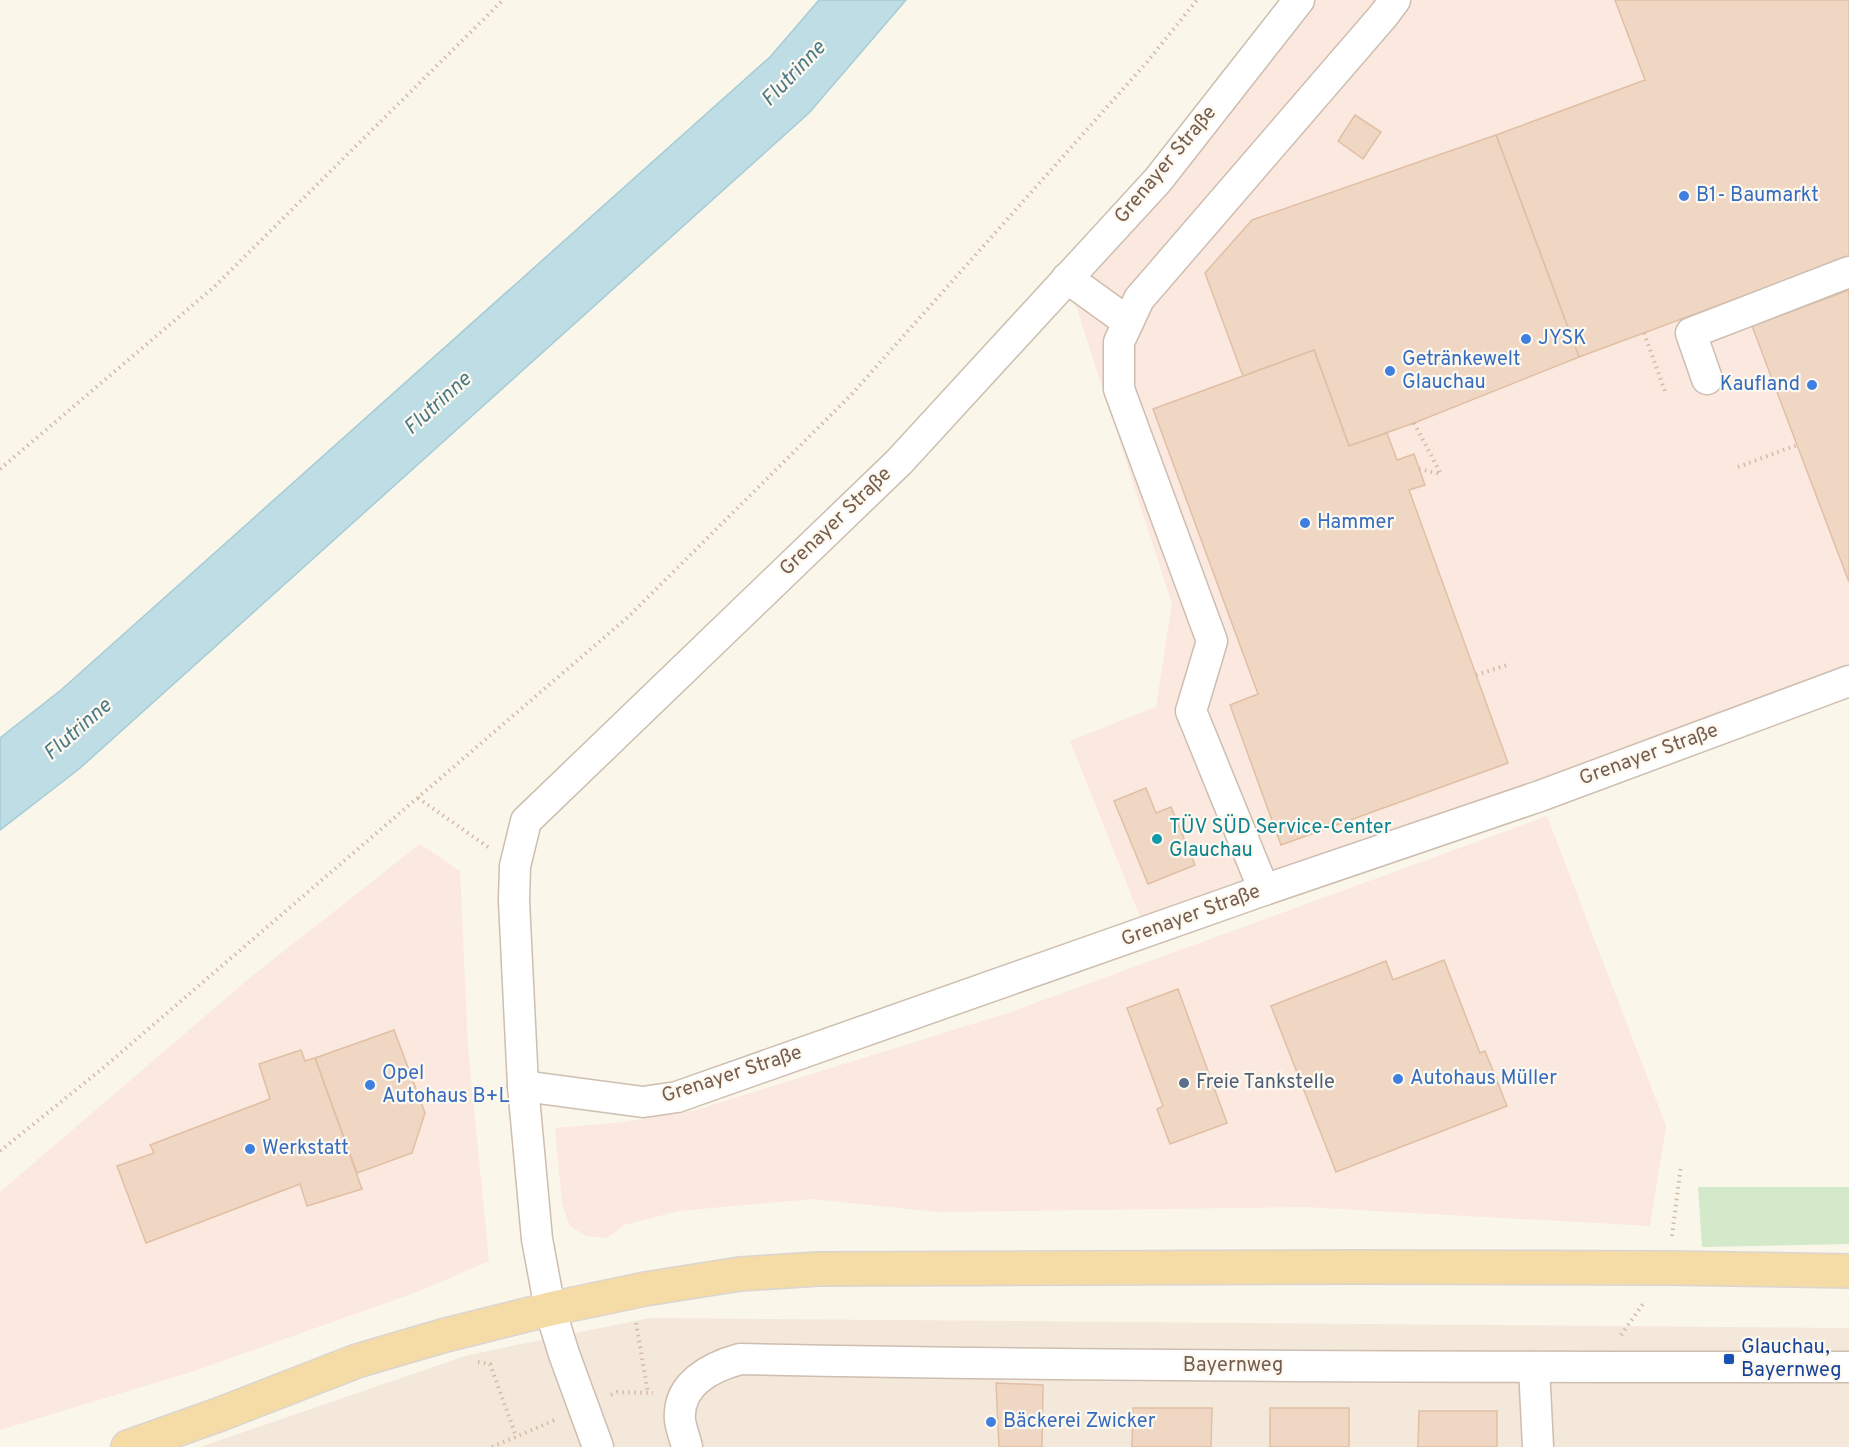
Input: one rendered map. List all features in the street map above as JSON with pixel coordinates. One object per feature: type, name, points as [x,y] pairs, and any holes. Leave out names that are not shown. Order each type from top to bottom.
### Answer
[{"type":"main road","points":[[128,1447],[218,1415],[357,1360],[456,1332],[630,1292],[740,1274],[818,1269],[1355,1267],[1849,1271]]},
{"type":"street","name":"Grenayer Straße","points":[[598,1447],[550,1309],[537,1239],[523,1086],[514,901],[515,866],[526,821],[899,462],[1158,180],[1299,0]]},
{"type":"street","points":[[1264,890],[1191,711],[1212,641],[1119,389],[1119,342],[1139,298],[1395,0]]},
{"type":"street","points":[[1707,379],[1692,333],[1849,272]]},
{"type":"street","points":[[1067,278],[1128,322]]},
{"type":"street","name":"Grenayer Straße","points":[[523,1086],[643,1102],[677,1097],[1264,890],[1540,796],[1849,681]]},
{"type":"street","name":"Bayernweg","points":[[687,1447],[680,1419],[684,1395],[698,1378],[718,1365],[740,1359],[965,1364],[1849,1367]]},
{"type":"street","points":[[1534,1367],[1538,1447]]},
{"type":"path","points":[[0,469],[214,287],[503,0]]},
{"type":"path","points":[[0,1151],[104,1068],[628,617],[851,395],[1147,62],[1197,0]]},
{"type":"path","points":[[1644,333],[1666,394]]},
{"type":"path","points":[[1414,423],[1441,474],[1419,469]]},
{"type":"path","points":[[1738,467],[1797,445]]},
{"type":"path","points":[[1476,675],[1507,665]]},
{"type":"path","points":[[418,798],[515,866]]},
{"type":"path","points":[[630,1292],[648,1393]]},
{"type":"path","points":[[456,1332],[465,1360],[490,1364],[516,1437]]},
{"type":"shaded area","points":[[1299,0],[1849,0],[1849,681],[1146,932],[1070,741],[1156,707],[1172,604],[1067,278]]},
{"type":"shaded area","points":[[1547,816],[1666,1126],[1650,1226],[1305,1207],[937,1212],[812,1199],[679,1211],[624,1225],[607,1238],[586,1236],[570,1226],[562,1204],[555,1128],[625,1122],[696,1110],[1008,1013]]},
{"type":"shaded area","points":[[420,844],[460,871],[468,1048],[489,1261],[417,1292],[194,1371],[0,1430],[0,1192],[252,976]]},
{"type":"shaded area","points":[[650,1318],[1849,1328],[1849,1447],[200,1447],[468,1355]]},
{"type":"green space","points":[[1698,1187],[1849,1187],[1849,1244],[1702,1247]]},
{"type":"water","name":"Flutrinne","points":[[819,0],[906,0],[809,113],[79,769],[0,830],[0,738],[61,690],[770,57]]},
{"type":"building","name":"B1- Baumarkt","points":[[1615,0],[1849,0],[1849,257],[1579,357],[1496,135],[1645,80]]},
{"type":"building","points":[[1355,115],[1381,132],[1363,159],[1338,141]]},
{"type":"building","points":[[1496,135],[1579,357],[1414,423],[1349,446],[1314,350],[1243,376],[1205,273],[1252,220]]},
{"type":"building","name":"Kaufland","points":[[1849,290],[1849,582],[1752,326]]},
{"type":"building","points":[[1314,350],[1349,446],[1387,433],[1397,460],[1414,454],[1425,485],[1409,490],[1508,763],[1281,845],[1230,705],[1258,694],[1153,409]]},
{"type":"building","name":"TÜV SÜD Service-Center Glauchau","points":[[1146,788],[1156,813],[1171,807],[1195,865],[1148,884],[1114,801]]},
{"type":"building","name":"Autohaus Müller","points":[[1444,960],[1480,1053],[1485,1051],[1507,1106],[1336,1172],[1271,1006],[1386,961],[1393,980]]},
{"type":"building","name":"Freie Tankstelle","points":[[1178,989],[1227,1123],[1170,1144],[1157,1109],[1163,1106],[1127,1008]]},
{"type":"building","name":"Opel Autohaus B+L","points":[[394,1030],[425,1113],[412,1153],[357,1173],[315,1058]]},
{"type":"building","name":"Werkstatt","points":[[301,1050],[305,1061],[315,1058],[362,1189],[307,1206],[300,1184],[146,1243],[117,1166],[154,1153],[150,1145],[270,1099],[259,1064]]},
{"type":"building","points":[[996,1383],[1043,1385],[1042,1447],[999,1447]]},
{"type":"building","points":[[1133,1408],[1212,1408],[1211,1447],[1132,1447]]},
{"type":"building","points":[[1270,1408],[1349,1408],[1349,1447],[1270,1447]]},
{"type":"building","points":[[1419,1411],[1497,1411],[1497,1447],[1418,1447]]},
{"type":"place","name":"B1- Baumarkt","points":[[1684,196]]},
{"type":"place","name":"JYSK","points":[[1526,339]]},
{"type":"place","name":"Getränkewelt Glauchau","points":[[1390,371]]},
{"type":"place","name":"Kaufland","points":[[1812,385]]},
{"type":"place","name":"Hammer","points":[[1305,523]]},
{"type":"place","name":"TÜV SÜD Service-Center Glauchau","points":[[1157,839]]},
{"type":"place","name":"Autohaus Müller","points":[[1398,1079]]},
{"type":"place","name":"Freie Tankstelle","points":[[1184,1083]]},
{"type":"place","name":"Opel Autohaus B+L","points":[[370,1085]]},
{"type":"place","name":"Werkstatt","points":[[250,1149]]},
{"type":"place","name":"Glauchau, Bayernweg","points":[[1729,1359]]},
{"type":"place","name":"Bäckerei Zwicker","points":[[991,1422]]}]
